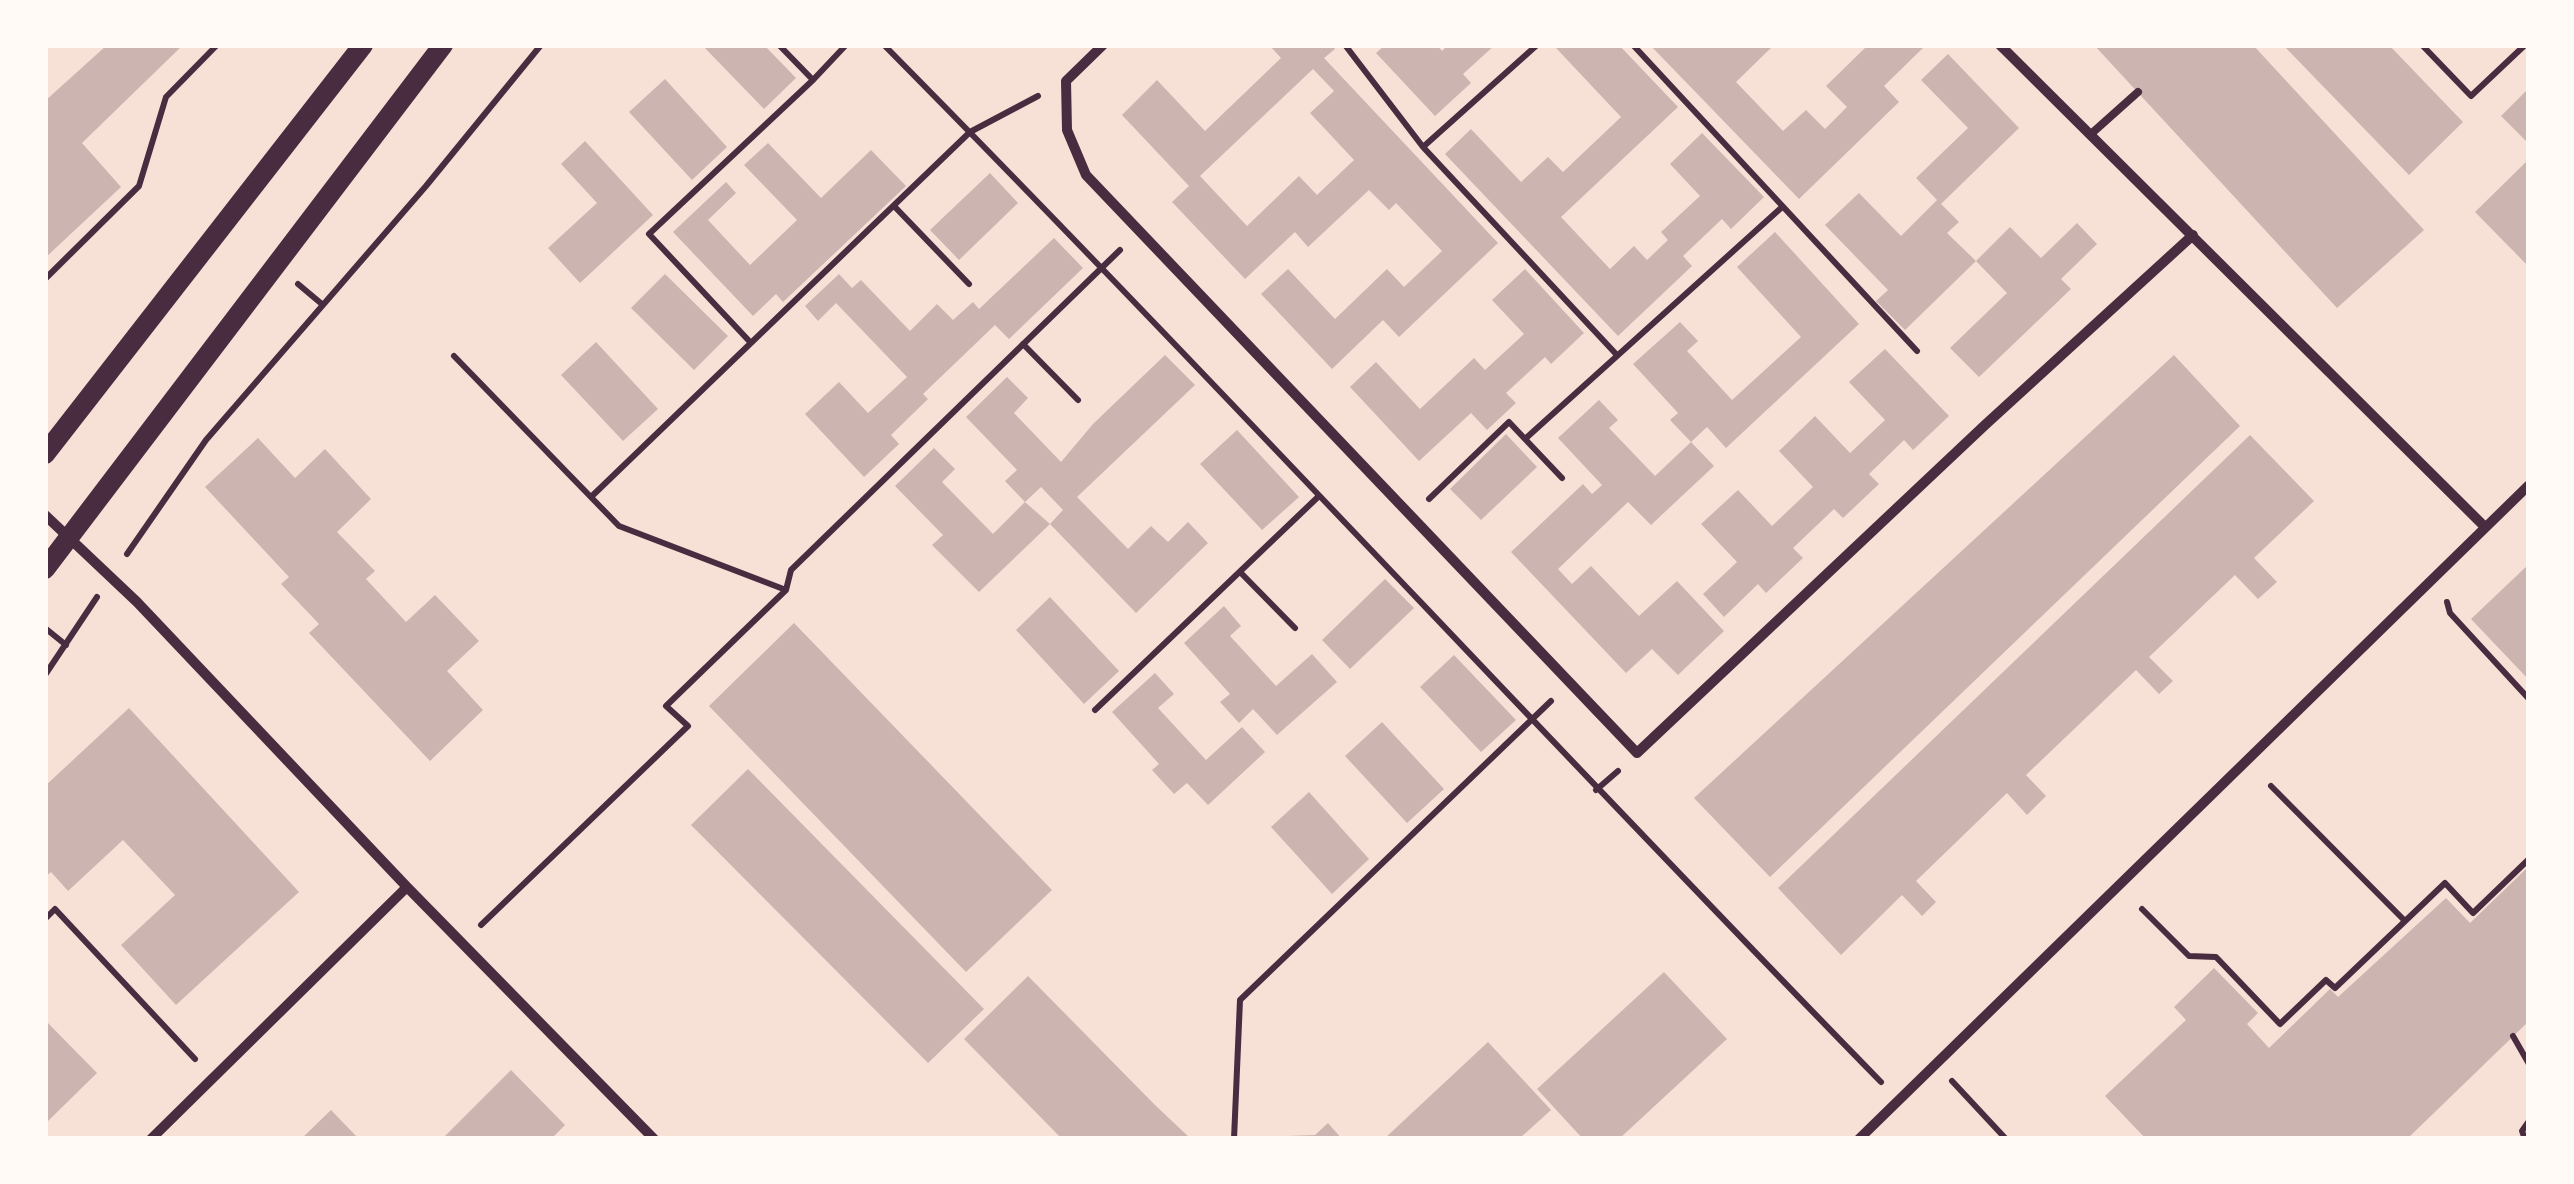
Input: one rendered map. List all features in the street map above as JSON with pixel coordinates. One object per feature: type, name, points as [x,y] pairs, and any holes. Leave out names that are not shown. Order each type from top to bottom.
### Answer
[{"type":"main road","points":[[45,454],[362,45]]},
{"type":"main road","points":[[45,569],[443,45]]},
{"type":"street","points":[[1103,45],[1066,81],[1067,130],[1086,175],[1637,753],[2193,235]]},
{"type":"street","points":[[2000,45],[2485,527]]},
{"type":"street","points":[[1859,1139],[2529,486]]},
{"type":"street","points":[[45,515],[111,577],[654,1139]]},
{"type":"street","points":[[151,1139],[407,887]]},
{"type":"lane","points":[[2091,134],[2138,92]]},
{"type":"path","points":[[45,278],[140,186],[166,97],[217,45]]},
{"type":"path","points":[[45,675],[206,440],[426,186],[541,45]]},
{"type":"path","points":[[779,45],[814,80]]},
{"type":"path","points":[[751,343],[650,234],[846,45]]},
{"type":"path","points":[[884,45],[1899,1101]]},
{"type":"path","points":[[1345,45],[1423,147],[1616,354]]},
{"type":"path","points":[[1423,147],[1538,45]]},
{"type":"path","points":[[1633,45],[1917,352]]},
{"type":"path","points":[[2422,45],[2471,96],[2526,45]]},
{"type":"path","points":[[591,497],[970,132],[1066,81]]},
{"type":"path","points":[[894,206],[969,284]]},
{"type":"path","points":[[1525,438],[1781,208]]},
{"type":"path","points":[[462,943],[688,726],[666,706],[786,590],[790,570],[1140,232]]},
{"type":"path","points":[[297,283],[323,305]]},
{"type":"path","points":[[1023,344],[1078,400]]},
{"type":"path","points":[[454,356],[619,526],[786,590]]},
{"type":"path","points":[[1410,517],[1509,422],[1562,478]]},
{"type":"path","points":[[1095,710],[1320,496]]},
{"type":"path","points":[[1241,572],[1294,628]]},
{"type":"path","points":[[2431,578],[2448,603],[2450,613],[2529,699]]},
{"type":"path","points":[[45,628],[66,645]]},
{"type":"path","points":[[1234,1139],[1240,1000],[1570,683]]},
{"type":"path","points":[[2271,786],[2405,920]]},
{"type":"path","points":[[2142,909],[2189,956],[2216,957],[2280,1024],[2326,980],[2335,988],[2445,883],[2473,912],[2529,858]]},
{"type":"path","points":[[2428,898],[2436,907]]},
{"type":"path","points":[[45,919],[55,909],[213,1078]]},
{"type":"path","points":[[2514,1036],[2529,1064]]},
{"type":"path","points":[[1936,1064],[2006,1139]]},
{"type":"path","points":[[2525,1139],[2522,1131],[2529,1121]]},
{"type":"building","points":[[107,45],[183,45],[82,143],[121,187],[45,258],[45,101]]},
{"type":"building","points":[[702,45],[764,45],[796,78],[764,109]]},
{"type":"building","points":[[1269,45],[1331,45],[1335,49],[1324,58],[1498,243],[1399,337],[1383,320],[1332,369],[1261,294],[1288,269],[1335,319],[1387,269],[1404,287],[1442,251],[1396,203],[1389,210],[1369,190],[1308,247],[1295,232],[1245,279],[1172,202],[1189,186],[1122,115],[1157,80],[1205,131],[1281,58]],"holes":[[[1313,69],[1334,91],[1310,113],[1354,160],[1317,195],[1299,176],[1247,226],[1200,176]]]},
{"type":"building","points":[[1385,45],[1437,45],[1442,51],[1448,45],[1495,45],[1463,74],[1471,83],[1435,116],[1376,53]]},
{"type":"building","points":[[1619,45],[1678,107],[1561,217],[1610,269],[1634,246],[1647,260],[1668,240],[1661,232],[1700,196],[1670,164],[1702,133],[1764,197],[1731,229],[1722,219],[1683,256],[1692,266],[1618,336],[1445,154],[1471,129],[1521,182],[1548,157],[1563,172],[1621,117],[1556,48]]},
{"type":"building","points":[[1650,45],[1774,45],[1736,82],[1783,131],[1806,110],[1825,129],[1847,107],[1826,86],[1868,45],[1926,45],[1884,86],[1899,102],[1799,199]]},
{"type":"building","points":[[2094,45],[2253,45],[2424,230],[2337,308]]},
{"type":"building","points":[[2283,45],[2389,45],[2463,122],[2409,175]]},
{"type":"building","points":[[1948,54],[2019,128],[1941,204],[1959,222],[1947,233],[1976,261],[1905,330],[1876,301],[1888,290],[1825,225],[1859,193],[1901,236],[1937,200],[1916,178],[1968,128],[1921,80]]},
{"type":"building","points":[[665,79],[727,147],[692,180],[629,112]]},
{"type":"building","points":[[2529,88],[2529,144],[2501,116]]},
{"type":"building","points":[[585,141],[653,215],[580,283],[548,248],[597,203],[561,164]]},
{"type":"building","points":[[768,143],[821,198],[871,150],[906,186],[783,302],[776,294],[753,316],[673,232],[726,182],[736,193],[708,220],[750,265],[797,220],[744,165]]},
{"type":"building","points":[[2529,159],[2529,267],[2475,212]]},
{"type":"building","points":[[990,173],[1018,203],[959,260],[930,230]]},
{"type":"building","points":[[2077,223],[2097,244],[2061,279],[2071,289],[1979,377],[1950,348],[2007,293],[1976,261],[2010,227],[2041,258]]},
{"type":"building","points":[[1775,232],[1859,324],[1726,448],[1707,427],[1691,442],[1670,420],[1678,413],[1633,364],[1680,322],[1698,341],[1687,351],[1732,400],[1801,337],[1737,267]]},
{"type":"building","points":[[1054,238],[1083,268],[1009,339],[995,325],[923,394],[928,399],[891,435],[899,444],[864,477],[805,414],[839,382],[868,413],[907,377],[836,303],[818,321],[805,306],[839,274],[852,288],[861,280],[910,331],[937,304],[953,320],[973,302],[979,309]]},
{"type":"building","points":[[1525,269],[1584,333],[1551,364],[1545,357],[1506,393],[1516,403],[1487,430],[1471,413],[1419,461],[1350,387],[1376,362],[1420,409],[1474,358],[1485,370],[1524,334],[1492,300]]},
{"type":"building","points":[[665,274],[728,336],[694,370],[631,308]]},
{"type":"building","points":[[596,342],[658,409],[623,441],[561,375]]},
{"type":"building","points":[[1885,349],[1949,416],[1913,450],[1904,440],[1869,474],[1879,484],[1843,518],[1834,509],[1793,548],[1803,558],[1766,593],[1758,584],[1724,617],[1703,594],[1737,562],[1701,524],[1738,490],[1772,526],[1813,487],[1779,451],[1815,416],[1850,453],[1885,420],[1849,382]]},
{"type":"building","points":[[1165,355],[1195,385],[1077,497],[1128,549],[1151,526],[1168,542],[1188,522],[1208,543],[1136,613],[1050,524],[1063,510],[1041,487],[1025,502],[1005,481],[1017,470],[966,417],[1007,377],[1028,398],[1014,413],[1061,462],[1093,424]]},
{"type":"building","points":[[2174,355],[2240,426],[1770,877],[1694,798]]},
{"type":"building","points":[[1599,400],[1618,420],[1609,428],[1655,476],[1691,442],[1714,466],[1651,525],[1628,502],[1558,569],[1572,584],[1591,566],[1639,616],[1677,581],[1724,631],[1678,675],[1652,649],[1626,673],[1511,552],[1583,484],[1592,494],[1602,485],[1558,438]]},
{"type":"building","points":[[1237,430],[1299,497],[1262,530],[1200,464]]},
{"type":"building","points":[[1506,434],[1537,467],[1481,520],[1450,489]]},
{"type":"building","points":[[2250,435],[2314,501],[2254,558],[2277,582],[2258,599],[2235,575],[2149,657],[2173,681],[2159,694],[2136,670],[2026,775],[2046,796],[2027,815],[2007,793],[1916,881],[1936,902],[1922,916],[1902,895],[1841,955],[1778,888]]},
{"type":"building","points":[[258,438],[295,478],[325,449],[371,499],[337,532],[375,571],[366,579],[406,622],[435,595],[479,641],[447,671],[483,710],[430,761],[309,633],[319,624],[281,584],[289,577],[205,487]]},
{"type":"building","points":[[934,448],[955,469],[942,482],[993,534],[1025,502],[1050,524],[979,592],[932,545],[943,535],[895,486]]},
{"type":"building","points":[[2529,564],[2529,680],[2471,619]]},
{"type":"building","points":[[1385,579],[1414,608],[1350,669],[1322,640]]},
{"type":"building","points":[[1050,597],[1119,671],[1084,704],[1016,630]]},
{"type":"building","points":[[1224,606],[1241,626],[1230,636],[1276,686],[1312,654],[1337,682],[1277,735],[1253,709],[1239,723],[1220,702],[1230,694],[1184,643]]},
{"type":"building","points":[[794,623],[1052,890],[966,972],[709,706]]},
{"type":"building","points":[[1454,655],[1516,720],[1481,752],[1420,687]]},
{"type":"building","points":[[1155,673],[1174,694],[1158,708],[1206,760],[1242,727],[1265,752],[1208,805],[1187,783],[1174,794],[1152,770],[1159,764],[1112,712]]},
{"type":"building","points":[[129,708],[299,892],[176,1005],[121,945],[175,895],[123,840],[68,891],[51,872],[45,877],[45,786]]},
{"type":"building","points":[[1382,722],[1444,789],[1407,823],[1345,756]]},
{"type":"building","points":[[748,769],[984,1009],[928,1063],[691,825]]},
{"type":"building","points":[[1309,792],[1369,859],[1332,894],[1271,827]]},
{"type":"building","points":[[2529,866],[2529,1021],[2407,1139],[2146,1139],[2105,1096],[2186,1020],[2174,1007],[2214,968],[2258,1013],[2247,1024],[2269,1048],[2330,989],[2338,997],[2446,898],[2470,923]]},
{"type":"building","points":[[1664,972],[1727,1039],[1619,1139],[1583,1139],[1537,1089]]},
{"type":"building","points":[[1028,976],[1191,1139],[1062,1139],[964,1039]]},
{"type":"building","points":[[45,1020],[97,1073],[45,1124]]},
{"type":"building","points":[[1488,1042],[1551,1110],[1519,1139],[1384,1139]]},
{"type":"building","points":[[511,1070],[565,1125],[551,1139],[442,1139]]},
{"type":"building","points":[[331,1110],[359,1139],[301,1139]]},
{"type":"building","points":[[1328,1123],[1342,1139],[1287,1139],[1315,1135]]}]
